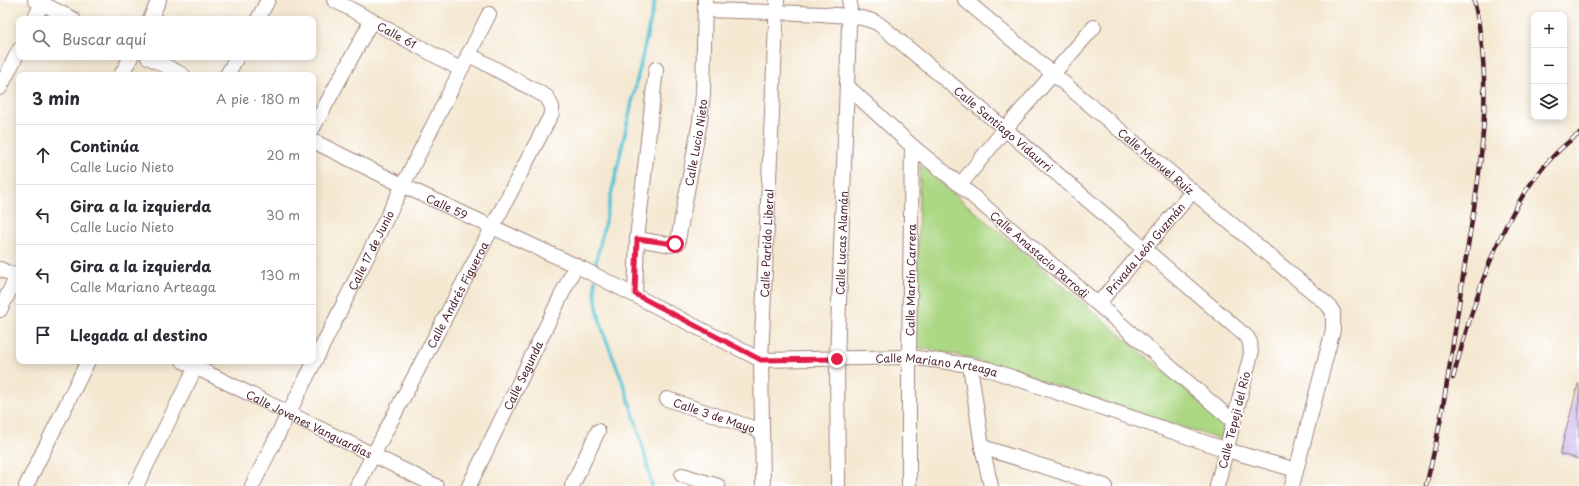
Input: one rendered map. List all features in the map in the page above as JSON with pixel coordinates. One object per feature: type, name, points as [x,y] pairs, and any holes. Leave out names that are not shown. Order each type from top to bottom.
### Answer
[{"type":"street","points":[[151,16],[159,0]]},
{"type":"street","points":[[260,16],[268,0]]},
{"type":"street","name":"Calle 61","points":[[334,0],[460,69]]},
{"type":"street","name":"Calle Lucas Alamán","points":[[838,486],[837,359],[850,0]]},
{"type":"street","name":"Calle Manuel Ruíz","points":[[966,0],[1053,75],[1328,305],[1333,312],[1333,330],[1292,486]]},
{"type":"street","points":[[35,16],[40,1],[68,16]]},
{"type":"street","name":"Calle Santiago Vidaurri","points":[[705,5],[777,6],[872,20],[888,30],[1145,248],[1247,337],[1250,342],[1251,354]]},
{"type":"street","name":"Calle Lucio Nieto","points":[[637,239],[672,245],[678,240],[700,121],[703,94],[705,5]]},
{"type":"street","name":"Calle Partido Liberal","points":[[763,486],[761,360],[777,6]]},
{"type":"street","name":"Calle 17 de Junio","points":[[316,360],[460,69],[489,14]]},
{"type":"street","points":[[316,123],[372,20]]},
{"type":"street","points":[[960,185],[1005,129],[1094,27]]},
{"type":"street","name":"Calle Andrés Figueroa","points":[[357,486],[552,113],[551,102],[547,97],[468,54]]},
{"type":"street","points":[[0,88],[16,56]]},
{"type":"street","points":[[124,72],[130,60]]},
{"type":"street","points":[[154,60],[177,72]]},
{"type":"street","points":[[229,72],[235,60]]},
{"type":"street","points":[[635,294],[637,239],[656,69]]},
{"type":"street","name":"Calle Anastacio Parrodi","points":[[847,86],[912,146],[960,185],[1234,422]]},
{"type":"street","name":"Calle 59","points":[[316,143],[402,186],[580,267]]},
{"type":"street","name":"Calle Martín Carrera","points":[[909,486],[912,146]]},
{"type":"street","name":"Privada León Guzmán","points":[[1098,304],[1192,192]]},
{"type":"street","name":"Calle Mariano Arteaga","points":[[580,267],[761,360],[909,357],[970,365],[988,369],[1227,450],[1296,470]]},
{"type":"street","name":"Calle Segunda","points":[[469,486],[580,267]]},
{"type":"street","points":[[0,269],[16,274]]},
{"type":"street","points":[[0,310],[16,279]]},
{"type":"street","name":"Calle Tepeji del Río","points":[[1217,486],[1251,354]]},
{"type":"street","points":[[26,486],[87,364]]},
{"type":"street","points":[[136,486],[198,364]]},
{"type":"street","name":"Calle Jovenes Vanguardias","points":[[198,364],[289,414],[436,486]]},
{"type":"street","name":"Calle 17 de Junio","points":[[252,486],[314,364]]},
{"type":"street","points":[[970,365],[982,447],[991,486]]},
{"type":"street","name":"Calle 3 de Mayo","points":[[667,399],[762,431]]},
{"type":"street","points":[[572,486],[598,431]]},
{"type":"street","points":[[982,447],[1105,486]]},
{"type":"street","points":[[682,475],[718,486]]},
{"type":"green space","points":[[920,165],[1226,424],[1222,440],[997,366],[957,355],[915,347]]},
{"type":"building","points":[[1579,384],[1579,459],[1560,454]]},
{"type":"waterway","points":[[595,272],[655,0]]},
{"type":"waterway","points":[[595,280],[597,309],[605,336],[633,412],[652,486]]},
{"type":"railway","points":[[1426,486],[1447,385],[1482,142],[1484,72],[1481,36],[1474,0]]},
{"type":"railway","points":[[1453,378],[1484,278],[1497,244],[1513,212],[1532,182],[1554,156],[1579,134]]},
{"type":"route","points":[[675,244],[672,245],[637,239],[635,294],[761,360],[837,359]]}]
